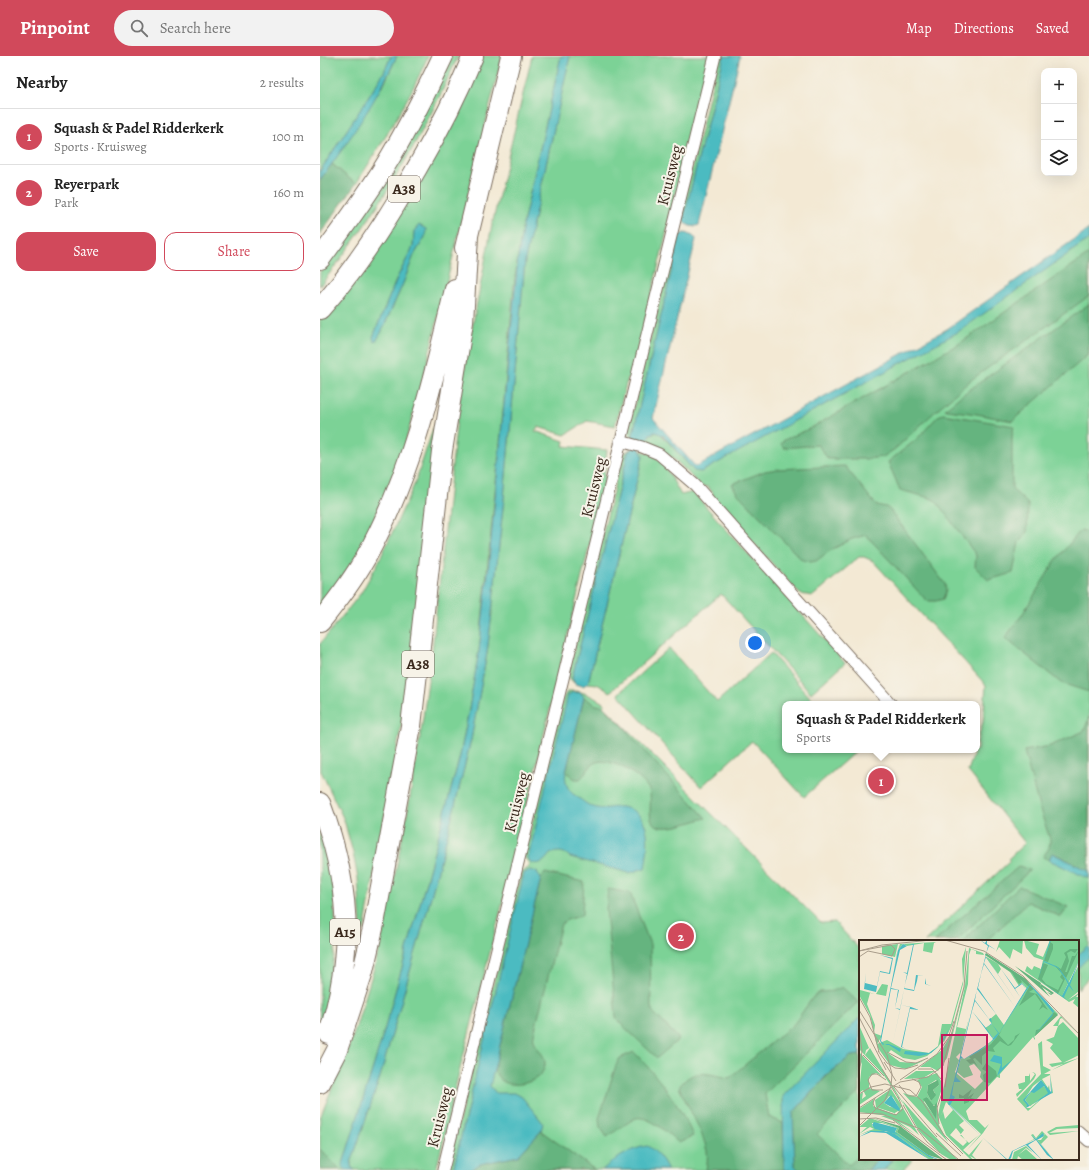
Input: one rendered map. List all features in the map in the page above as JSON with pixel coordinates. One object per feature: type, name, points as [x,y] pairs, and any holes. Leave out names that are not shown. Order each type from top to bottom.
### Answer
[{"type":"highway","name":"A38","points":[[320,259],[360,205],[391,156],[443,56]]},
{"type":"highway","name":"A38","points":[[320,309],[371,243],[402,193],[444,120],[473,56]]},
{"type":"highway","name":"A38","points":[[320,622],[341,595],[366,557],[395,496],[413,447],[433,381],[511,56]]},
{"type":"highway","name":"A38","points":[[320,1082],[337,1050],[363,971],[375,917],[411,726],[442,451],[462,322],[468,236]]},
{"type":"highway","name":"A15","points":[[320,803],[329,825],[341,872],[346,918],[344,962],[337,1006],[320,1061]]},
{"type":"street","name":"Kruisweg","points":[[443,1170],[715,56]]},
{"type":"street","name":"Kruisweg","points":[[620,441],[637,445],[659,454],[695,485],[887,701]]},
{"type":"street","points":[[1079,1132],[1089,1141]]},
{"type":"green space","points":[[320,56],[391,56],[384,72],[368,98],[320,171]]},
{"type":"green space","points":[[397,56],[428,56],[404,105],[356,184],[332,164],[386,80]]},
{"type":"green space","points":[[448,56],[458,56],[413,147],[379,204],[341,259],[320,286],[320,272],[345,239]]},
{"type":"green space","points":[[479,56],[502,56],[423,379],[403,451],[362,548],[320,609],[320,320],[382,240]],"holes":[[[414,231],[425,237],[414,255],[381,333],[373,337],[397,278],[413,247]]]},
{"type":"green space","points":[[532,56],[561,56],[522,229],[514,285],[479,651],[460,756],[381,1042],[343,1164],[346,1170],[341,1170],[320,1149],[320,1118],[354,1033],[375,965],[385,924],[408,809],[432,652],[458,409],[492,225]]},
{"type":"green space","points":[[570,56],[710,56],[634,365],[626,384],[615,426],[587,421],[565,435],[538,427],[535,431],[564,441],[563,446],[607,450],[604,476],[606,477],[511,870],[452,1100],[436,1170],[355,1170],[351,1167],[351,1163],[380,1077],[429,904],[471,740],[487,653],[491,621],[504,498],[525,260]]},
{"type":"green space","points":[[719,56],[724,56],[683,220],[680,216]]},
{"type":"green space","points":[[332,164],[356,184],[320,234],[320,180]]},
{"type":"green space","points":[[680,235],[632,438],[628,431],[675,239]]},
{"type":"green space","points":[[1089,235],[1089,977],[1079,988],[1079,940],[926,940],[1010,861],[1008,859],[1025,843],[968,771],[974,753],[980,753],[980,732],[983,722],[986,685],[873,561],[864,557],[859,557],[813,596],[800,594],[712,498],[713,493],[708,487],[700,486],[681,465],[667,454],[659,449],[641,443],[652,434],[660,433],[694,471],[947,334]]},
{"type":"green space","points":[[1089,254],[1089,296],[971,380],[895,449],[883,457],[866,459],[828,459],[818,445],[784,448],[781,444],[784,440],[811,428],[960,343]]},
{"type":"green space","points":[[1089,304],[1089,354],[1012,421],[945,409],[958,398]]},
{"type":"green space","points":[[943,414],[1014,426],[1012,437],[1012,489],[1028,504],[1027,533],[1019,542],[1013,573],[988,580],[975,567],[976,555],[936,501],[900,490],[888,462],[917,439],[938,416]]},
{"type":"green space","points":[[435,423],[437,424],[412,666],[364,931],[361,927],[358,879],[353,853],[344,820],[320,769],[320,644],[361,593],[379,561],[415,483]]},
{"type":"green space","points":[[632,449],[628,452],[572,678],[575,684],[568,675],[622,455]]},
{"type":"green space","points":[[640,450],[654,455],[666,468],[681,495],[693,492],[845,663],[811,693],[721,594],[610,692],[597,684],[588,683],[643,455]]},
{"type":"green space","points":[[845,466],[876,505],[886,507],[890,510],[945,584],[946,591],[943,599],[927,601],[866,535],[852,539],[831,550],[816,561],[811,562],[802,560],[737,493],[732,484],[765,471],[777,469]]},
{"type":"green space","points":[[1081,530],[1089,532],[1089,692],[1061,683],[1005,638],[1022,615],[1055,561]]},
{"type":"green space","points":[[669,648],[717,702],[771,653],[813,701],[782,701],[782,753],[854,753],[804,797],[752,741],[701,787],[618,694]]},
{"type":"green space","points":[[575,691],[584,693],[605,704],[604,706],[821,923],[835,922],[859,949],[859,1160],[912,1160],[903,1170],[464,1170],[527,872],[524,874],[453,1170],[447,1170],[521,872],[528,868],[529,864],[524,857],[563,698],[566,693]]},
{"type":"green space","points":[[584,697],[596,705],[603,706],[625,728],[706,818],[673,827],[660,827],[655,825],[651,819],[650,794],[646,785],[625,769],[608,762],[600,761],[594,763],[580,779],[575,779],[566,772]]},
{"type":"green space","points":[[1089,717],[1089,871],[1053,853],[1049,860],[1043,857],[1049,848],[1050,839],[1039,807],[1024,751],[1050,746],[1084,731]]},
{"type":"green space","points":[[320,828],[334,885],[336,941],[330,986],[320,1028]]},
{"type":"green space","points":[[1019,866],[1030,870],[957,940],[936,940]]},
{"type":"green space","points":[[545,873],[584,882],[582,915],[567,920],[561,924],[534,1034],[535,1043],[545,1061],[543,1071],[539,1076],[527,1083],[506,1083],[498,1077],[494,1070],[541,878]]},
{"type":"green space","points":[[1019,886],[1068,907],[1061,917],[1028,902],[987,940],[964,940]]},
{"type":"green space","points":[[608,889],[630,893],[650,944],[651,1007],[653,1012],[679,1039],[657,1058],[619,1022],[616,1017],[606,910]]},
{"type":"green space","points":[[842,987],[858,1002],[765,1094],[769,1117],[783,1123],[784,1170],[706,1170],[707,1151],[705,1143],[679,1087],[684,1081],[695,1074],[708,1074],[729,1078],[794,1024],[813,997],[820,992],[833,991]]},
{"type":"green space","points":[[634,1052],[675,1102],[693,1136],[679,1143],[653,1122],[636,1118],[607,1137],[600,1127],[599,1119],[616,1065],[620,1058]]},
{"type":"green space","points":[[859,1055],[859,1092],[817,1134],[849,1165],[859,1156],[859,1160],[877,1160],[868,1170],[799,1170],[795,1166],[793,1113],[826,1077],[851,1056]]},
{"type":"green space","points":[[541,1131],[595,1170],[470,1170],[480,1164],[518,1156]]},
{"type":"green space","points":[[320,1149],[341,1170],[320,1170]]},
{"type":"water","points":[[391,56],[397,56],[372,104],[352,136],[320,180],[320,171],[368,98],[384,72]]},
{"type":"water","points":[[561,56],[570,56],[525,260],[504,498],[491,621],[487,653],[471,740],[429,904],[380,1077],[351,1163],[351,1167],[355,1170],[346,1170],[343,1167],[343,1164],[381,1042],[420,904],[460,756],[468,715],[479,651],[487,582],[518,257],[522,229]]},
{"type":"water","points":[[724,56],[740,56],[699,225],[692,226],[686,224],[683,220]]},
{"type":"water","points":[[419,225],[426,229],[425,237],[414,255],[381,333],[374,342],[373,337],[397,278],[413,247],[414,231]]},
{"type":"water","points":[[1089,229],[1089,239],[958,332],[701,472],[694,471],[663,435],[655,432],[650,434],[647,440],[641,443],[640,450],[643,455],[588,683],[583,686],[575,684],[572,678],[628,452],[632,449],[634,441],[632,438],[680,235],[684,233],[692,234],[696,239],[653,418],[694,465],[697,466],[947,329]]},
{"type":"water","points":[[573,692],[581,693],[584,697],[566,772],[565,778],[568,787],[573,794],[593,807],[603,809],[622,807],[632,810],[639,815],[644,822],[647,831],[648,840],[645,868],[629,873],[570,857],[561,852],[550,854],[544,861],[537,864],[531,863],[528,858],[568,695]]},
{"type":"water","points":[[1052,853],[1089,871],[1089,879],[1049,860]]},
{"type":"water","points":[[530,870],[537,872],[541,878],[490,1086],[496,1093],[515,1093],[522,1097],[543,1123],[541,1131],[518,1156],[480,1164],[470,1170],[453,1170],[524,873]]},
{"type":"water","points":[[1087,946],[1089,948],[1089,957],[1079,967],[1079,954]]},
{"type":"water","points":[[859,1018],[859,1055],[851,1056],[826,1076],[793,1113],[795,1166],[799,1170],[784,1170],[783,1096]]},
{"type":"water","points":[[647,1146],[654,1150],[668,1170],[602,1170],[629,1152]]},
{"type":"water","points":[[877,1160],[892,1160],[884,1170],[868,1170]]},
{"type":"place","name":"Squash & Padel Ridderkerk","points":[[881,781]]},
{"type":"place","name":"Reyerpark","points":[[681,936]]}]
